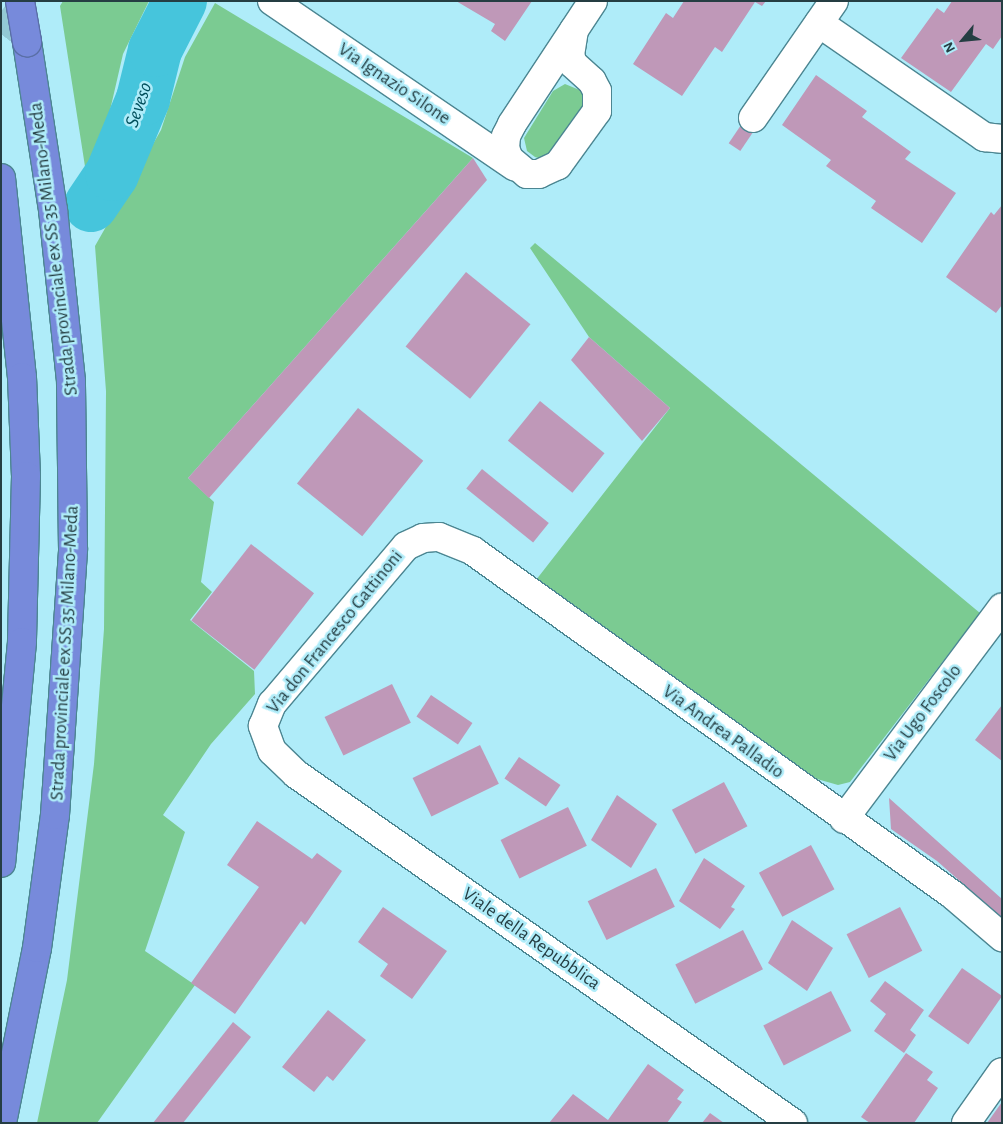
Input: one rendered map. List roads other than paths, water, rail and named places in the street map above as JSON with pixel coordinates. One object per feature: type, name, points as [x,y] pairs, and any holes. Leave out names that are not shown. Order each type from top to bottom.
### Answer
[{"type":"highway","name":"Strada provinciale ex SS 35 Milano-Meda","points":[[2,1123],[37,948],[55,815],[66,683],[73,558],[73,448],[62,296],[53,210],[28,42],[20,1]]},
{"type":"highway","points":[[1,178],[20,344],[26,443],[25,576],[13,757],[1,863]]},
{"type":"street","name":"Via Ignazio Silone","points":[[272,1],[516,168]]},
{"type":"street","points":[[574,30],[570,55],[573,64],[592,81],[597,91],[597,111],[567,155],[549,171],[527,174],[516,168],[505,148],[506,136],[574,30],[593,1]]},
{"type":"street","points":[[753,118],[834,1]]},
{"type":"street","points":[[819,24],[984,137],[1002,139]]},
{"type":"street","name":"Via don Francesco Gattinoni","points":[[272,751],[263,726],[272,704],[390,561],[406,546],[423,538],[439,537]]},
{"type":"street","name":"Via Andrea Palladio","points":[[439,537],[473,551],[844,819],[953,895],[1002,937]]},
{"type":"street","name":"Via Ugo Foscolo","points":[[844,819],[1002,608]]},
{"type":"street","name":"Viale della Repubblica","points":[[272,751],[296,774],[793,1123]]},
{"type":"street","points":[[966,1123],[1002,1072]]},
{"type":"waterway","name":"Seveso","points":[[91,205],[112,174],[143,99],[155,50],[180,1]]},
{"type":"tunnel","points":[[1,34],[27,1]]}]
